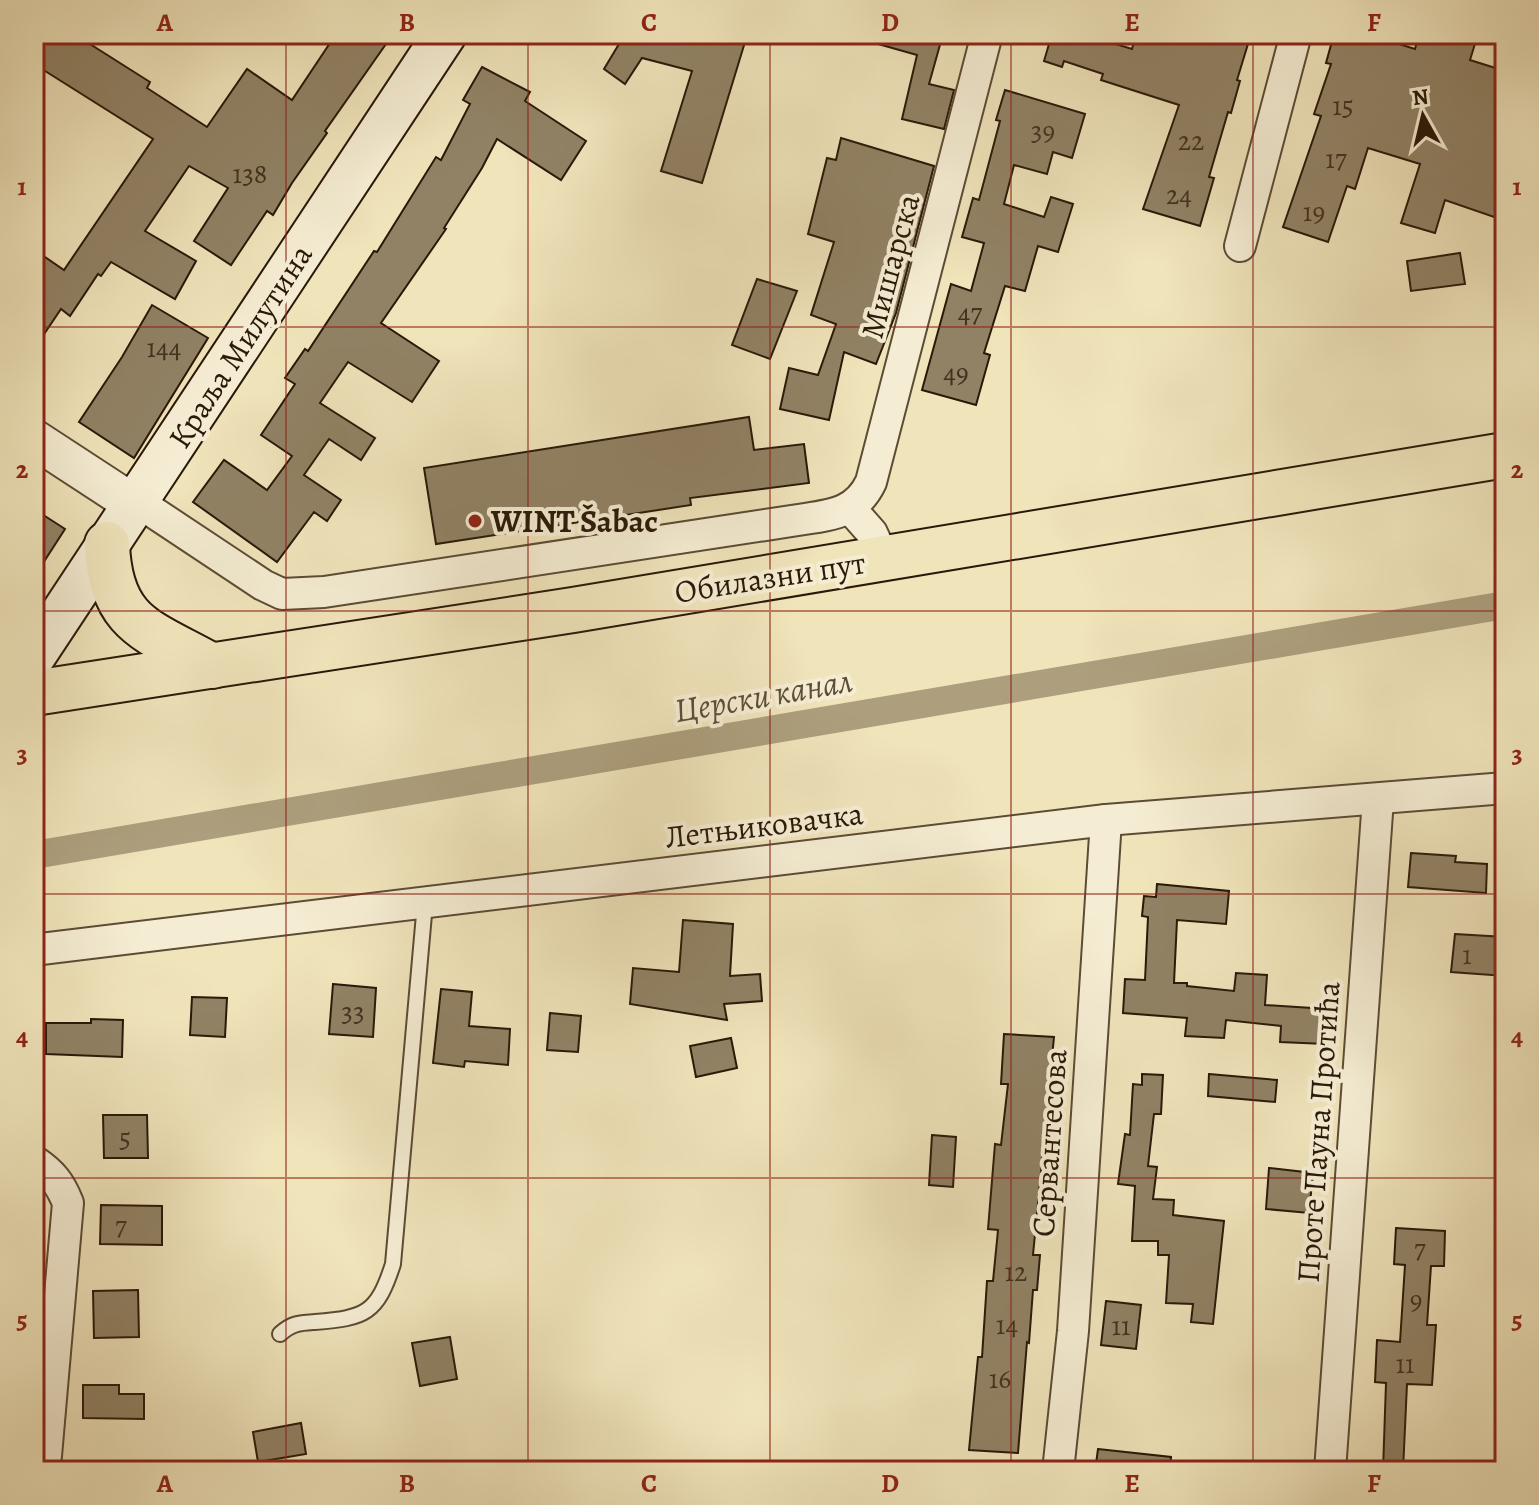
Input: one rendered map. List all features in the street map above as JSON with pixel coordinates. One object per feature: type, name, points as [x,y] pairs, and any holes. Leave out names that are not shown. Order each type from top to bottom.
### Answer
[{"type":"main road","name":"Краља Милутина","points":[[34,656],[445,34]]},
{"type":"main road","name":"Обилазни пут","points":[[34,693],[884,559],[1505,455]]},
{"type":"main road","points":[[107,544],[113,589],[128,615],[142,628],[212,666]]},
{"type":"street","name":"Мишарска","points":[[850,508],[864,496],[871,482],[987,34]]},
{"type":"street","points":[[1240,246],[1296,34]]},
{"type":"street","points":[[34,439],[263,585],[282,594],[374,586],[782,523],[850,508],[872,533],[884,559]]},
{"type":"street","name":"Летњиковачка","points":[[34,952],[1106,820],[1505,788]]},
{"type":"street","name":"Проте Пауна Протића","points":[[1330,1471],[1378,799]]},
{"type":"street","name":"Сервантесова","points":[[1058,1471],[1073,1331],[1106,820]]},
{"type":"street","points":[[34,1161],[59,1181],[68,1203],[49,1458]]},
{"type":"lane","points":[[280,1334],[292,1324],[350,1319],[359,1315],[381,1296],[388,1280],[393,1264],[425,903]]},
{"type":"building","points":[[42,34],[74,34],[150,82],[147,88],[207,127],[247,69],[292,100],[336,34],[393,34],[325,131],[327,133],[273,215],[267,211],[231,265],[194,241],[228,188],[189,166],[145,231],[196,261],[175,299],[111,262],[101,276],[98,274],[70,316],[61,309],[34,349],[34,267],[42,255],[64,270],[153,139],[34,64],[34,46]]},
{"type":"building","points":[[625,34],[715,34],[745,42],[702,183],[661,171],[692,71],[642,58],[625,84],[604,69]]},
{"type":"building","points":[[865,34],[943,34],[929,84],[954,90],[944,129],[902,119],[917,55],[864,40]]},
{"type":"building","points":[[1052,34],[1083,34],[1132,49],[1136,34],[1251,34],[1231,113],[1228,112],[1209,177],[1214,178],[1200,226],[1143,209],[1179,105],[1101,80],[1103,74],[1064,61],[1062,67],[1044,61]]},
{"type":"building","points":[[1334,34],[1348,34],[1381,43],[1383,39],[1415,49],[1419,34],[1478,34],[1470,60],[1505,71],[1505,195],[1497,218],[1445,200],[1435,233],[1401,223],[1420,164],[1368,148],[1355,189],[1347,186],[1328,242],[1283,227],[1321,116],[1314,114],[1331,64],[1326,63]]},
{"type":"building","points":[[482,67],[530,92],[525,101],[586,141],[561,180],[497,139],[446,229],[381,323],[439,361],[412,402],[348,362],[320,403],[375,438],[361,460],[329,439],[304,475],[341,500],[327,521],[314,512],[277,562],[193,502],[224,460],[267,490],[292,456],[261,435],[295,384],[285,378],[305,349],[308,351],[374,251],[377,252],[436,157],[441,160],[470,104],[463,100]]},
{"type":"building","points":[[1005,90],[1085,114],[1072,158],[1053,152],[1047,174],[1014,165],[1004,204],[1044,217],[1051,197],[1073,204],[1058,252],[1038,246],[1025,291],[1005,286],[984,353],[990,355],[976,405],[922,390],[951,284],[971,291],[984,243],[962,237],[973,198],[979,200]]},
{"type":"building","points":[[841,138],[934,166],[896,313],[876,364],[844,352],[829,420],[780,409],[789,368],[818,375],[836,324],[811,315],[834,242],[808,234],[827,158],[836,160]]},
{"type":"building","points":[[1460,253],[1465,284],[1411,291],[1407,261]]},
{"type":"building","points":[[757,279],[797,291],[770,359],[732,345]]},
{"type":"building","points":[[152,305],[208,338],[134,458],[79,422]]},
{"type":"building","points":[[749,417],[754,450],[804,444],[809,483],[690,498],[691,505],[436,544],[424,468]]},
{"type":"building","points":[[34,509],[65,529],[34,577]]},
{"type":"building","points":[[1411,853],[1456,856],[1455,862],[1487,864],[1486,893],[1408,887]]},
{"type":"building","points":[[1157,884],[1229,891],[1226,924],[1177,920],[1174,983],[1234,991],[1236,973],[1267,975],[1265,1005],[1327,1009],[1325,1044],[1280,1042],[1281,1026],[1226,1020],[1224,1038],[1185,1036],[1187,1018],[1123,1013],[1125,979],[1145,980],[1148,917],[1142,916],[1144,896],[1156,897]]},
{"type":"building","points":[[683,920],[733,924],[730,976],[760,974],[762,1001],[724,1004],[727,1020],[630,1004],[633,968],[679,972]]},
{"type":"building","points":[[1455,934],[1505,937],[1505,976],[1451,972]]},
{"type":"building","points":[[333,984],[376,988],[373,1037],[329,1034]]},
{"type":"building","points":[[441,989],[472,992],[469,1026],[510,1029],[508,1065],[465,1061],[464,1067],[433,1063]]},
{"type":"building","points":[[192,997],[227,998],[225,1037],[190,1035]]},
{"type":"building","points":[[550,1013],[581,1016],[578,1052],[547,1050]]},
{"type":"building","points":[[91,1019],[123,1020],[122,1057],[46,1054],[46,1023],[91,1023]]},
{"type":"building","points":[[1004,1034],[1054,1037],[1033,1255],[1040,1255],[1037,1290],[1033,1290],[1018,1453],[969,1450],[978,1357],[982,1357],[987,1281],[993,1281],[998,1230],[988,1229],[995,1144],[1001,1145],[1008,1084],[1001,1084]]},
{"type":"building","points":[[731,1038],[737,1068],[696,1077],[690,1046]]},
{"type":"building","points":[[1142,1074],[1163,1075],[1161,1114],[1154,1114],[1148,1166],[1157,1167],[1153,1199],[1174,1200],[1173,1215],[1224,1221],[1213,1324],[1191,1322],[1193,1304],[1166,1303],[1169,1255],[1158,1255],[1158,1241],[1132,1241],[1135,1186],[1118,1184],[1125,1134],[1130,1135],[1133,1084],[1142,1085]]},
{"type":"building","points":[[1209,1074],[1277,1080],[1275,1102],[1208,1096]]},
{"type":"building","points":[[103,1115],[147,1115],[148,1158],[104,1158]]},
{"type":"building","points":[[932,1135],[956,1137],[953,1187],[929,1185]]},
{"type":"building","points":[[1269,1168],[1313,1173],[1309,1213],[1266,1209]]},
{"type":"building","points":[[101,1205],[162,1206],[162,1245],[100,1244]]},
{"type":"building","points":[[1396,1228],[1445,1231],[1444,1266],[1431,1266],[1427,1325],[1436,1325],[1432,1385],[1407,1384],[1403,1471],[1383,1471],[1386,1383],[1375,1382],[1377,1340],[1400,1342],[1405,1265],[1394,1264]]},
{"type":"building","points":[[138,1290],[139,1337],[94,1338],[93,1291]]},
{"type":"building","points":[[1106,1301],[1141,1305],[1136,1349],[1101,1345]]},
{"type":"building","points":[[450,1337],[457,1379],[420,1386],[412,1343]]},
{"type":"building","points":[[83,1385],[119,1385],[119,1394],[144,1394],[144,1419],[83,1418]]},
{"type":"building","points":[[301,1423],[306,1454],[258,1462],[253,1432]]},
{"type":"building","points":[[1098,1449],[1171,1457],[1170,1471],[1095,1471]]},
{"type":"waterway","name":"Церски канал","points":[[34,855],[1505,605]]},
{"type":"place","name":"WINT Šabac","points":[[475,521]]}]
